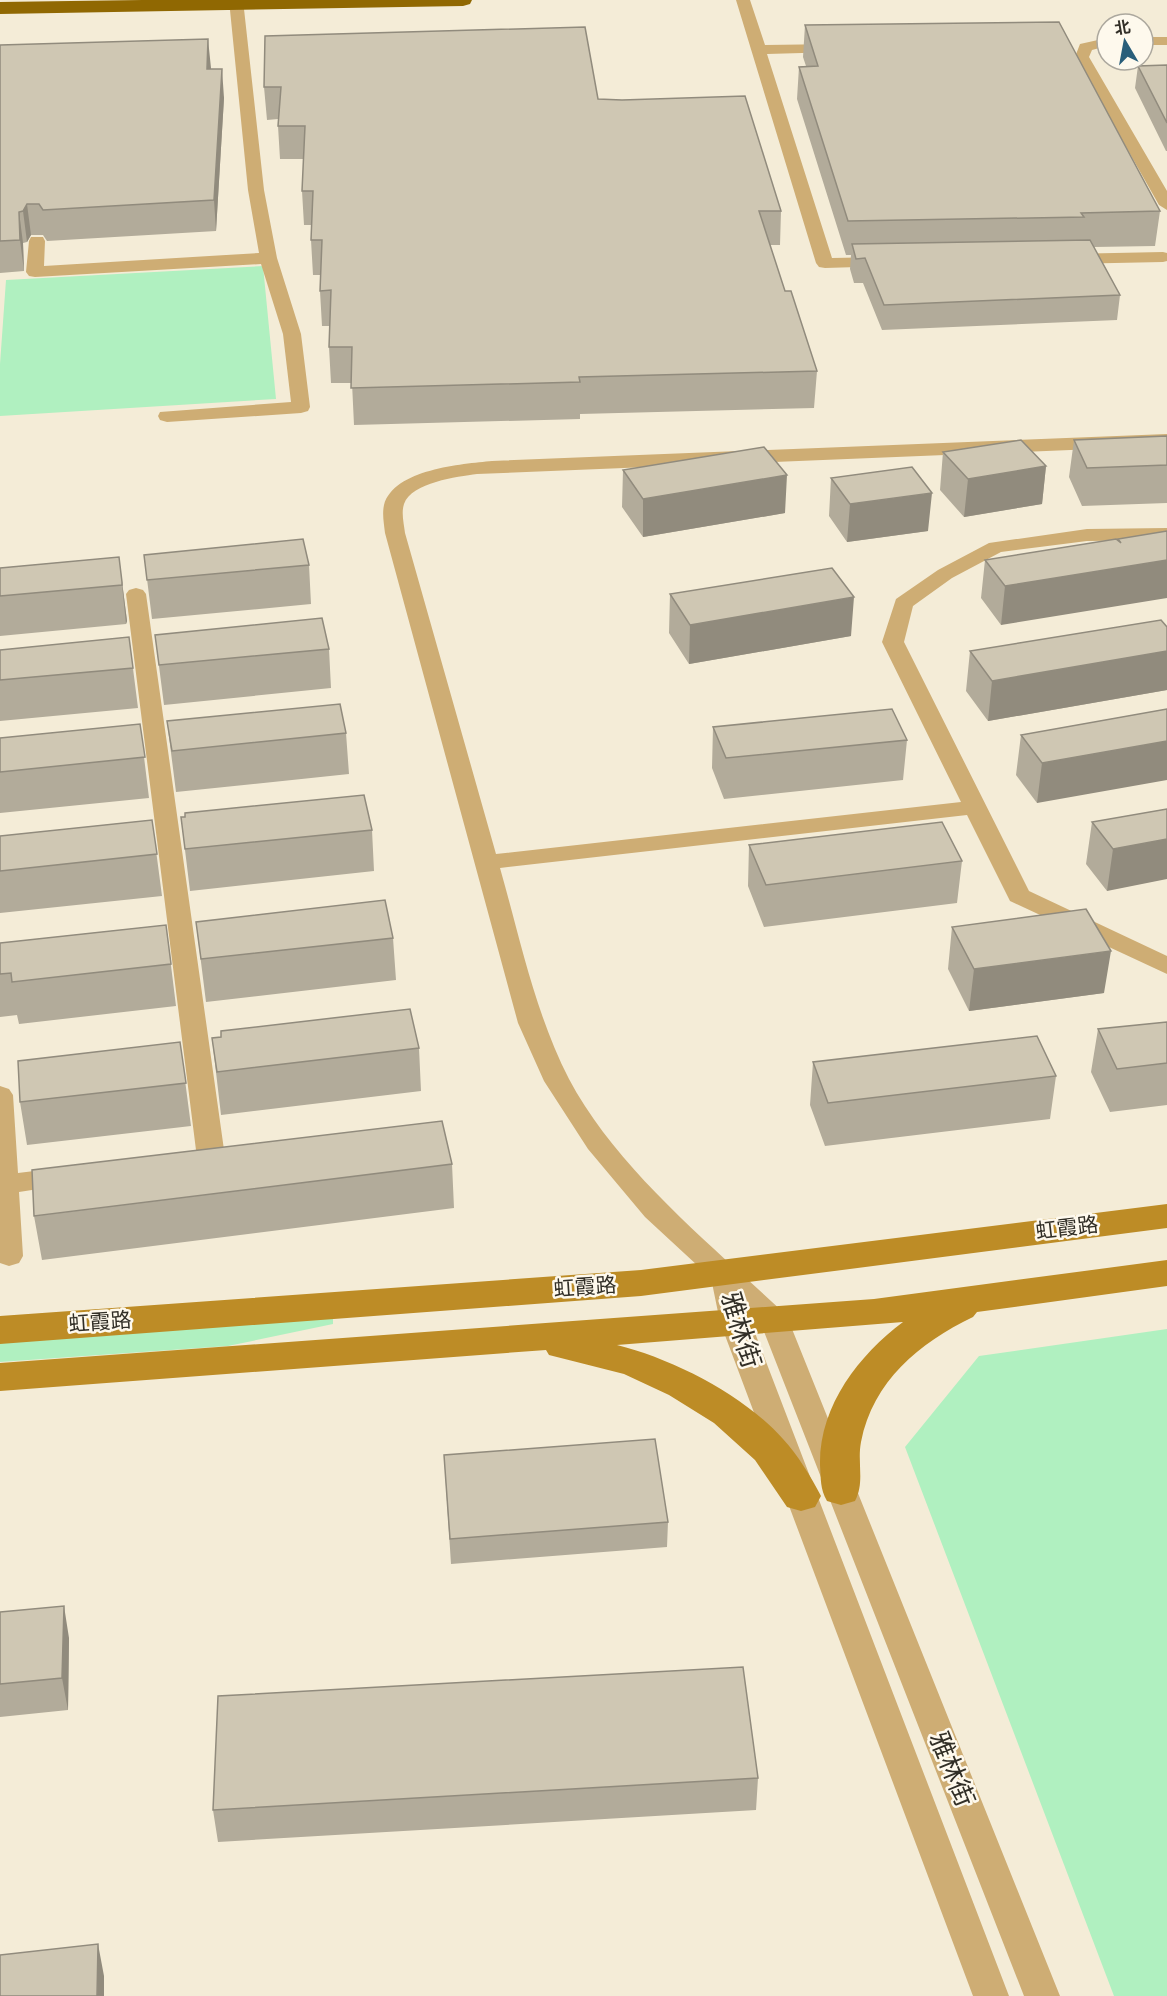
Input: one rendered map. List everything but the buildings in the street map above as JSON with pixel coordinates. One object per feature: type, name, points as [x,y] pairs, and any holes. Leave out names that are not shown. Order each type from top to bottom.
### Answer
[{"type":"highway","points":[[0,1],[38,0]]},
{"type":"highway","points":[[0,8],[236,2],[463,0]]},
{"type":"street","points":[[744,0],[825,263],[906,262]]},
{"type":"street","points":[[167,417],[301,407],[292,334],[268,258],[255,190],[236,2]]},
{"type":"street","points":[[1095,45],[1086,47],[1082,57],[1167,206]]},
{"type":"street","points":[[759,50],[854,48]]},
{"type":"street","points":[[37,242],[35,272],[268,258]]},
{"type":"street","points":[[1046,259],[1163,257]]},
{"type":"street","points":[[724,1272],[655,1210],[598,1143],[557,1081],[531,1023],[395,532],[393,513],[396,500],[409,487],[441,474],[504,466],[1167,440]]},
{"type":"street","points":[[1167,534],[1087,535],[996,547],[945,574],[903,603],[893,642],[1019,896],[1167,966]]},
{"type":"street","points":[[136,594],[211,1157],[165,1163]]},
{"type":"street","points":[[487,862],[975,807]]},
{"type":"street","points":[[0,1095],[9,1256]]},
{"type":"street","points":[[5,1184],[85,1174]]},
{"type":"street","name":"虹霞路","points":[[0,1329],[641,1283],[1167,1216]]},
{"type":"street","name":"雅林街","points":[[724,1272],[773,1319],[1042,1996]]},
{"type":"street","name":"雅林街","points":[[724,1272],[735,1322],[991,1996]]},
{"type":"street","points":[[0,1377],[874,1312],[1167,1273]]},
{"type":"street","points":[[841,1490],[841,1445],[851,1404],[875,1369],[904,1339],[943,1315],[989,1296]]},
{"type":"street","points":[[510,1339],[574,1347],[624,1360],[682,1386],[728,1413],[769,1449],[801,1496]]},
{"type":"green space","points":[[263,266],[276,399],[0,416],[0,364],[6,280]]},
{"type":"green space","points":[[333,1318],[333,1324],[228,1346],[0,1362],[0,1343]]},
{"type":"green space","points":[[1167,1329],[1167,1996],[1114,1996],[905,1447],[979,1356]]}]
